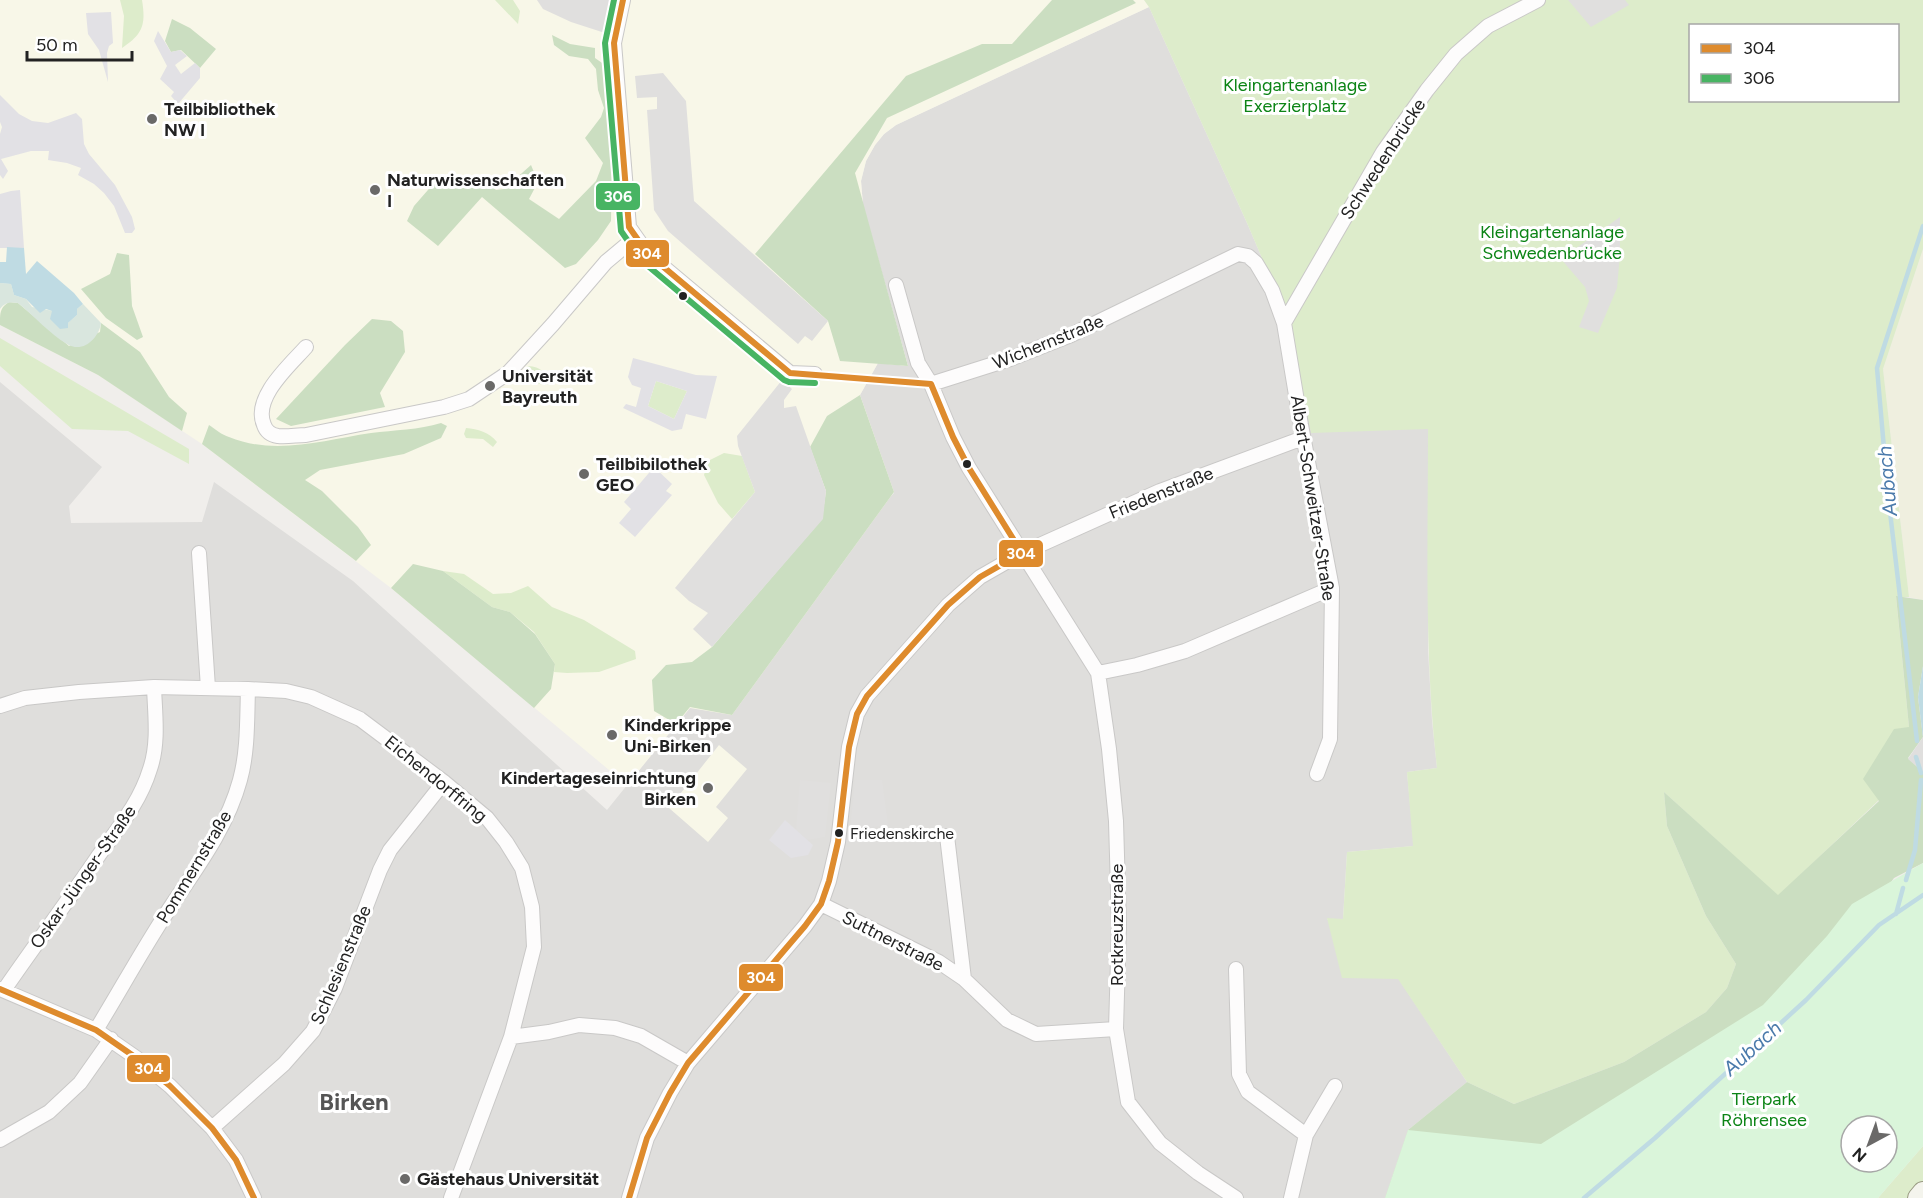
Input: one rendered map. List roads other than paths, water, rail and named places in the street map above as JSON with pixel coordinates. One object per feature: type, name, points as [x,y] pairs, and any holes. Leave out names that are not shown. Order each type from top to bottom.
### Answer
[{"type":"main road","points":[[1918,1198],[1923,1192]]},
{"type":"street","points":[[623,0],[614,43],[629,227],[648,254],[790,373],[815,374]]},
{"type":"street","name":"Schwedenbrücke","points":[[1284,323],[1383,152],[1427,90],[1456,54],[1488,26],[1538,0]]},
{"type":"street","points":[[306,347],[264,398],[261,411],[262,420],[271,434],[306,435],[444,407],[469,399],[508,372],[606,262],[636,237]]},
{"type":"street","name":"Wichernstraße","points":[[931,384],[1010,359],[1071,335],[1238,254],[1248,256],[1256,262]]},
{"type":"street","name":"Albert-Schweitzer-Straße","points":[[1256,262],[1272,290],[1284,323],[1303,438],[1332,588],[1330,739],[1317,774]]},
{"type":"street","points":[[896,285],[918,363],[931,384],[953,437],[969,468],[1022,553]]},
{"type":"street","name":"Friedenstraße","points":[[629,1198],[647,1138],[688,1063],[805,926],[821,904],[838,842],[849,747],[856,714],[867,696],[948,604],[980,577],[1022,553],[1160,491],[1303,438]]},
{"type":"street","points":[[200,553],[208,688]]},
{"type":"street","name":"Rotkreuzstraße","points":[[1022,553],[1098,673],[1116,821],[1119,925],[1116,1029],[1128,1102],[1160,1143],[1198,1173],[1236,1198]]},
{"type":"street","points":[[1098,673],[1137,665],[1185,651],[1332,588]]},
{"type":"street","name":"Eichendorffring","points":[[0,706],[25,698],[154,687],[248,688],[311,697],[360,719],[444,782],[487,818],[506,842],[522,868],[532,908],[534,946],[511,1038],[451,1198]]},
{"type":"street","name":"Oskar-Jünger-Straße","points":[[2,990],[120,829],[138,800],[151,768],[155,741],[154,687]]},
{"type":"street","name":"Pommernstraße","points":[[96,1030],[211,844],[233,802],[241,777],[246,742],[248,688]]},
{"type":"street","name":"Schlesienstraße","points":[[212,1128],[284,1064],[313,1031],[335,988],[390,850],[444,782]]},
{"type":"street","name":"Suttnerstraße","points":[[947,836],[964,979]]},
{"type":"street","name":"Suttnerstraße","points":[[821,904],[939,962],[964,979],[1007,1020],[1035,1034],[1116,1029]]},
{"type":"street","points":[[1236,969],[1239,1074],[1248,1092],[1306,1135]]},
{"type":"street","points":[[2,990],[96,1030],[111,1039],[170,1086],[212,1128],[236,1160],[254,1198]]},
{"type":"street","points":[[511,1038],[579,1025],[615,1028],[641,1036],[688,1063]]},
{"type":"street","points":[[0,1140],[50,1112],[80,1083],[111,1039]]},
{"type":"street","points":[[1291,1198],[1306,1135],[1335,1086]]},
{"type":"water","points":[[7,247],[24,248],[26,274],[37,261],[74,293],[83,304],[77,309],[77,315],[68,323],[68,328],[60,329],[50,319],[52,311],[46,309],[40,313],[26,299],[14,295],[11,284],[0,283],[0,262],[6,262]]},
{"type":"water","points":[[1923,666],[1923,738],[1918,697]]},
{"type":"waterway","name":"Aubach","points":[[1917,741],[1888,495],[1877,368],[1923,226]]},
{"type":"waterway","name":"Aubach","points":[[1916,757],[1921,773]]},
{"type":"waterway","name":"Aubach","points":[[1906,880],[1915,850],[1921,780]]},
{"type":"waterway","name":"Aubach","points":[[1896,914],[1903,888]]},
{"type":"waterway","name":"Aubach","points":[[1584,1198],[1655,1138],[1806,1000],[1879,925],[1923,895]]},
{"type":"place","name":"Teilbibliothek NW I","points":[[152,119]]},
{"type":"place","name":"Naturwissenschaften I","points":[[375,190]]},
{"type":"place","name":"Universität Bayreuth","points":[[490,386]]},
{"type":"place","name":"Teilbibilothek GEO","points":[[584,474]]},
{"type":"place","name":"Kinderkrippe Uni-Birken","points":[[612,735]]},
{"type":"place","name":"Kindertageseinrichtung Birken","points":[[708,788]]},
{"type":"place","name":"Friedenskirche","points":[[839,833]]},
{"type":"place","name":"Gästehaus Universität","points":[[405,1179]]},
{"type":"district","name":"Birken","points":[[354,1102]]},
{"type":"park label","name":"Kleingartenanlage Exerzierplatz","points":[[1295,95]]},
{"type":"park label","name":"Kleingartenanlage Schwedenbrücke","points":[[1552,242]]},
{"type":"park label","name":"Tierpark Röhrensee","points":[[1764,1109]]}]
